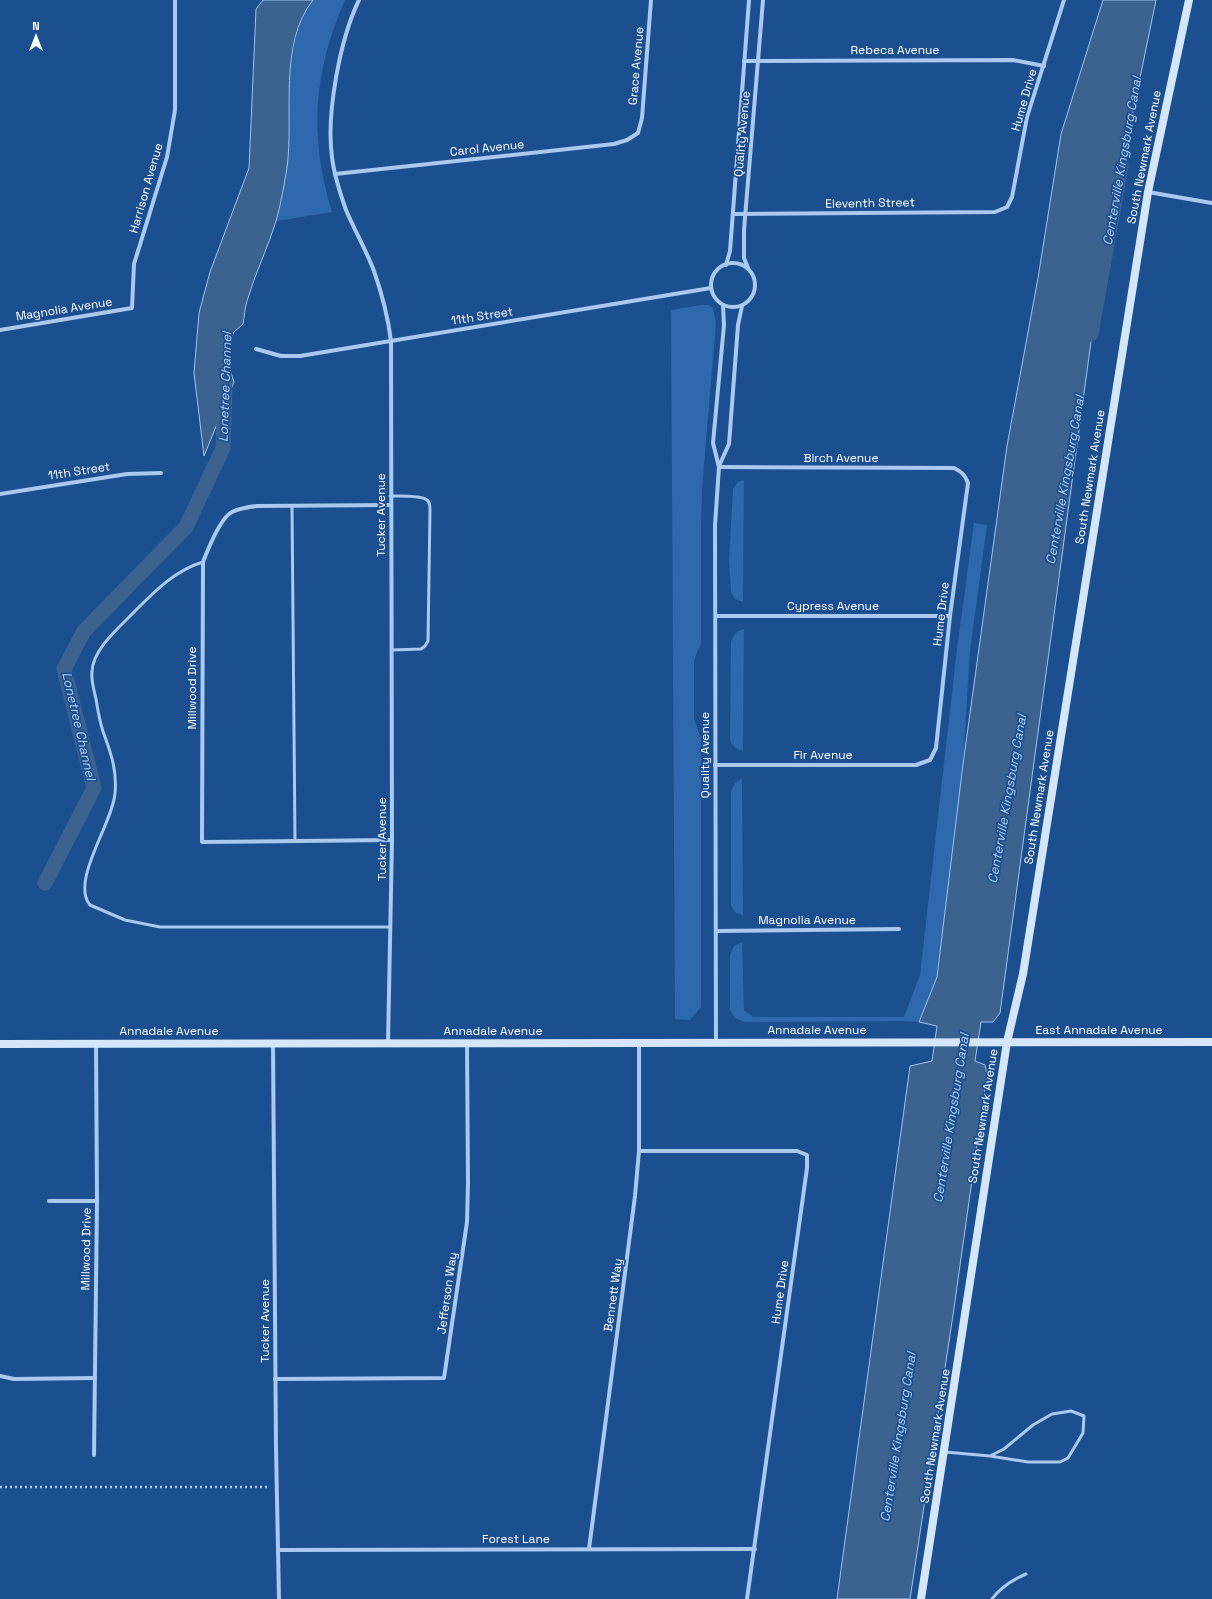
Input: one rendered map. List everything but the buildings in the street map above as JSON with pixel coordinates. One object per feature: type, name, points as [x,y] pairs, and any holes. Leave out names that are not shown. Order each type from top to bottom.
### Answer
[{"type":"street","name":"Harrison Avenue","points":[[132,308],[134,264],[167,157],[175,110],[175,0]]},
{"type":"street","name":"Tucker Avenue","points":[[359,0],[342,48],[334,89],[331,117],[332,156],[335,174],[346,210],[374,271],[389,321],[391,342],[390,496],[392,650],[392,909],[390,927],[388,1043]]},
{"type":"street","name":"Grace Avenue","points":[[638,133],[642,118],[651,0]]},
{"type":"street","name":"Quality Avenue","points":[[726,265],[730,252],[749,0]]},
{"type":"street","name":"Quality Avenue","points":[[748,268],[744,258],[745,214],[763,0]]},
{"type":"street","name":"Hume Drive","points":[[1007,207],[1012,197],[1027,117],[1064,0]]},
{"type":"street","name":"South Newmark Avenue","points":[[921,1599],[1007,1042],[1023,974],[1148,192],[1189,0]]},
{"type":"street","name":"Rebeca Avenue","points":[[744,61],[1013,60],[1044,66]]},
{"type":"street","name":"Carol Avenue","points":[[335,174],[614,144],[627,140],[638,133]]},
{"type":"street","points":[[1148,192],[1212,204]]},
{"type":"street","name":"Eleventh Street","points":[[733,214],[995,212],[1007,207]]},
{"type":"street","points":[[736,263],[748,268],[755,279],[755,292],[752,298],[742,306],[736,308],[723,306],[717,301],[711,288],[713,275],[717,270],[726,265],[736,263]]},
{"type":"street","name":"11th Street","points":[[256,349],[282,356],[300,356],[711,288]]},
{"type":"street","name":"Quality Avenue","points":[[716,1043],[716,525],[719,467],[714,443],[724,325],[723,306]]},
{"type":"street","name":"Quality Avenue","points":[[719,467],[729,444],[738,325],[742,306]]},
{"type":"street","name":"Magnolia Avenue","points":[[0,330],[132,308]]},
{"type":"street","name":"Birch Avenue","points":[[719,467],[954,468],[961,472]]},
{"type":"street","name":"Hume Drive","points":[[930,760],[936,748],[950,616],[968,484],[966,477],[961,472]]},
{"type":"street","name":"11th Street","points":[[0,494],[127,474],[161,473]]},
{"type":"street","name":"Millwood Drive","points":[[391,505],[257,506],[239,509],[230,512],[211,542],[203,562],[202,842],[392,840]]},
{"type":"street","name":"Cypress Avenue","points":[[716,616],[950,616]]},
{"type":"street","name":"Fir Avenue","points":[[715,765],[916,765],[930,760]]},
{"type":"street","name":"Magnolia Avenue","points":[[716,931],[899,929]]},
{"type":"street","name":"East Annadale Avenue","points":[[986,1042],[1212,1042]]},
{"type":"street","name":"Annadale Avenue","points":[[0,1044],[986,1042]]},
{"type":"street","name":"Tucker Avenue","points":[[273,1043],[275,1379],[279,1599]]},
{"type":"street","name":"Jefferson Way","points":[[275,1379],[444,1378],[467,1222],[467,1043]]},
{"type":"street","name":"Bennett Way","points":[[590,1549],[630,1241],[639,1151],[639,1043]]},
{"type":"street","name":"Millwood Drive","points":[[94,1455],[97,1201],[96,1044]]},
{"type":"street","name":"Hume Drive","points":[[639,1151],[797,1151],[807,1155],[806,1175],[747,1599]]},
{"type":"street","points":[[49,1201],[97,1201]]},
{"type":"street","points":[[0,1376],[14,1379],[95,1378]]},
{"type":"street","name":"Forest Lane","points":[[278,1550],[755,1549]]},
{"type":"lane","points":[[390,496],[422,498],[427,500],[430,510],[428,641],[421,649],[392,650]]},
{"type":"lane","points":[[292,506],[295,841]]},
{"type":"lane","points":[[203,562],[191,566],[173,576],[153,593],[102,646],[93,664],[92,680],[99,715],[104,736],[112,754],[116,776],[115,794],[109,819],[90,861],[86,874],[85,896],[87,902],[90,905],[125,920],[160,927],[390,927]]},
{"type":"lane","points":[[944,1452],[990,1456],[1028,1462],[1060,1462],[1068,1458],[1083,1433],[1084,1416],[1071,1411],[1052,1414],[1033,1425],[1004,1449],[990,1456]]},
{"type":"lane","points":[[992,1599],[1009,1583],[1026,1574]]},
{"type":"path","points":[[0,1487],[278,1487]]},
{"type":"shaded area","points":[[313,0],[345,0],[334,27],[326,53],[318,105],[320,157],[332,212],[277,221],[287,166],[292,57],[296,36],[303,16]]},
{"type":"shaded area","points":[[708,305],[713,308],[716,323],[702,489],[701,643],[694,660],[694,719],[701,738],[701,1007],[690,1020],[675,1019],[671,310]]},
{"type":"shaded area","points":[[744,480],[743,602],[735,599],[731,592],[729,561],[733,489],[738,482]]},
{"type":"shaded area","points":[[974,523],[987,525],[970,651],[963,764],[937,977],[919,1022],[744,1022],[735,1018],[730,1010],[730,955],[734,946],[742,942],[744,1010],[753,1017],[904,1017],[920,975],[957,649]]},
{"type":"shaded area","points":[[744,629],[743,751],[735,747],[730,739],[731,643],[735,634]]},
{"type":"shaded area","points":[[742,778],[743,915],[736,913],[731,906],[731,791],[735,783]]},
{"type":"water","points":[[263,0],[313,0],[302,18],[295,37],[291,59],[289,147],[287,168],[276,221],[250,291],[243,324],[234,332],[228,343],[226,357],[234,382],[204,456],[194,373],[199,313],[210,272],[249,168],[256,9]]},
{"type":"water","points":[[1103,0],[1156,0],[1101,268],[1000,1013],[993,1022],[981,1022],[975,1061],[985,1065],[987,1074],[953,1315],[910,1599],[837,1599],[910,1066],[932,1061],[937,1026],[919,1022],[937,977],[963,764],[1007,446],[1038,278],[1061,134]]},
{"type":"waterway","name":"Centerville Kingsburg Canal","points":[[1091,334],[1121,166]]},
{"type":"waterway","name":"Lonetree Channel","points":[[45,883],[94,788],[64,669],[84,631],[186,527],[223,448],[225,387]]}]
